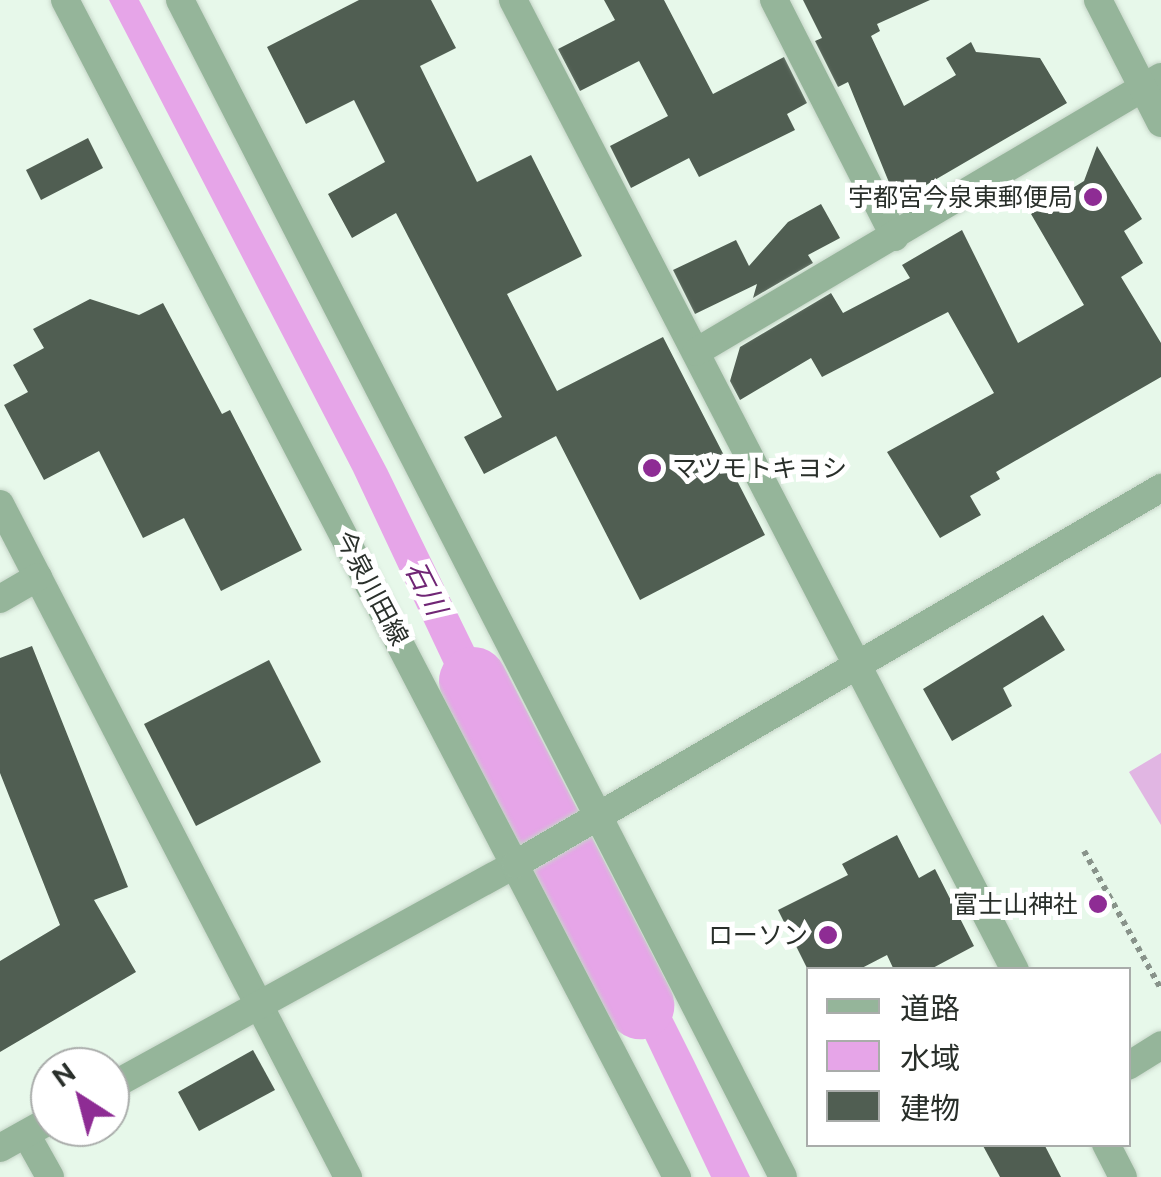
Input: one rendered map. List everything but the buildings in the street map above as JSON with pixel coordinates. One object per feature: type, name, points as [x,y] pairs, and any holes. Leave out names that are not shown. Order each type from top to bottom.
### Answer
[{"type":"street","name":"今泉川田線","points":[[66,0],[678,1177]]},
{"type":"street","points":[[180,0],[783,1177]]},
{"type":"street","points":[[513,0],[1013,967]]},
{"type":"street","points":[[774,0],[896,236]]},
{"type":"street","points":[[1098,0],[1152,82],[1161,123]]},
{"type":"street","points":[[696,352],[1152,82]]},
{"type":"street","points":[[130,1077],[598,818],[1161,488]]},
{"type":"street","points":[[0,504],[348,1177]]},
{"type":"street","points":[[0,598],[38,577]]},
{"type":"street","points":[[1131,1064],[1161,1046]]},
{"type":"street","points":[[0,1148],[30,1131]]},
{"type":"street","points":[[43,1147],[50,1177]]},
{"type":"street","points":[[1108,1147],[1123,1177]]},
{"type":"path","points":[[1084,852],[1161,988]]},
{"type":"shaded area","points":[[1161,753],[1161,825],[1129,772]]},
{"type":"water","points":[[109,0],[139,0],[387,469],[528,758],[497,777],[353,471]]},
{"type":"water","points":[[620,913],[750,1177],[711,1177],[592,926]]},
{"type":"waterway","name":"石川","points":[[473,681],[640,1005]]},
{"type":"place","name":"宇都宮今泉東郵便局","points":[[1093,197]]},
{"type":"place","name":"マツモトキヨシ","points":[[652,468]]},
{"type":"place","name":"富士山神社","points":[[1098,904]]},
{"type":"place","name":"ローソン","points":[[828,935]]}]
